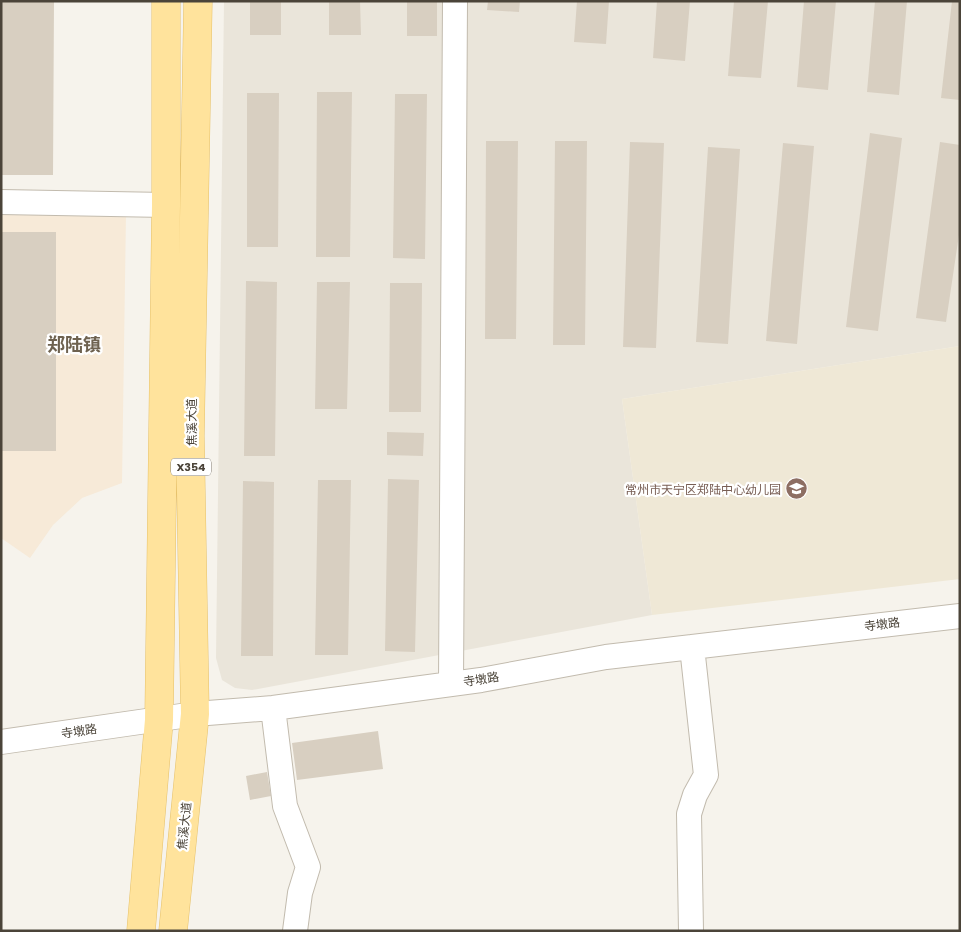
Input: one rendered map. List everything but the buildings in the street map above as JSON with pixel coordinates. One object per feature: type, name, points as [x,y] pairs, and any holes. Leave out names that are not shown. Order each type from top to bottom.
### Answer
[{"type":"main road","name":"X354","points":[[141,931],[159,720],[166,205],[166,1]]},
{"type":"main road","name":"焦溪大道","points":[[174,931],[195,714],[190,436],[198,1]]},
{"type":"street","points":[[451,684],[455,1]]},
{"type":"street","points":[[1,202],[166,205]]},
{"type":"street","name":"寺墩路","points":[[1,742],[195,714],[273,708],[451,684],[606,657],[960,616]]},
{"type":"street","points":[[691,931],[689,814],[695,795],[706,775],[692,646]]},
{"type":"street","points":[[273,708],[285,806],[308,866],[300,893],[295,931]]},
{"type":"shaded area","points":[[224,1],[960,1],[960,346],[622,399],[652,615],[252,690],[235,688],[222,680],[216,658]]},
{"type":"shaded area","points":[[1,211],[126,214],[122,483],[82,498],[53,525],[30,558],[1,538]]},
{"type":"shaded area","name":"常州市天宁区郑陆中心幼儿园","points":[[960,346],[960,579],[652,615],[622,399]]},
{"type":"place","name":"常州市天宁区郑陆中心幼儿园","points":[[797,489]]},
{"type":"district","name":"郑陆镇","points":[[74,344]]}]
